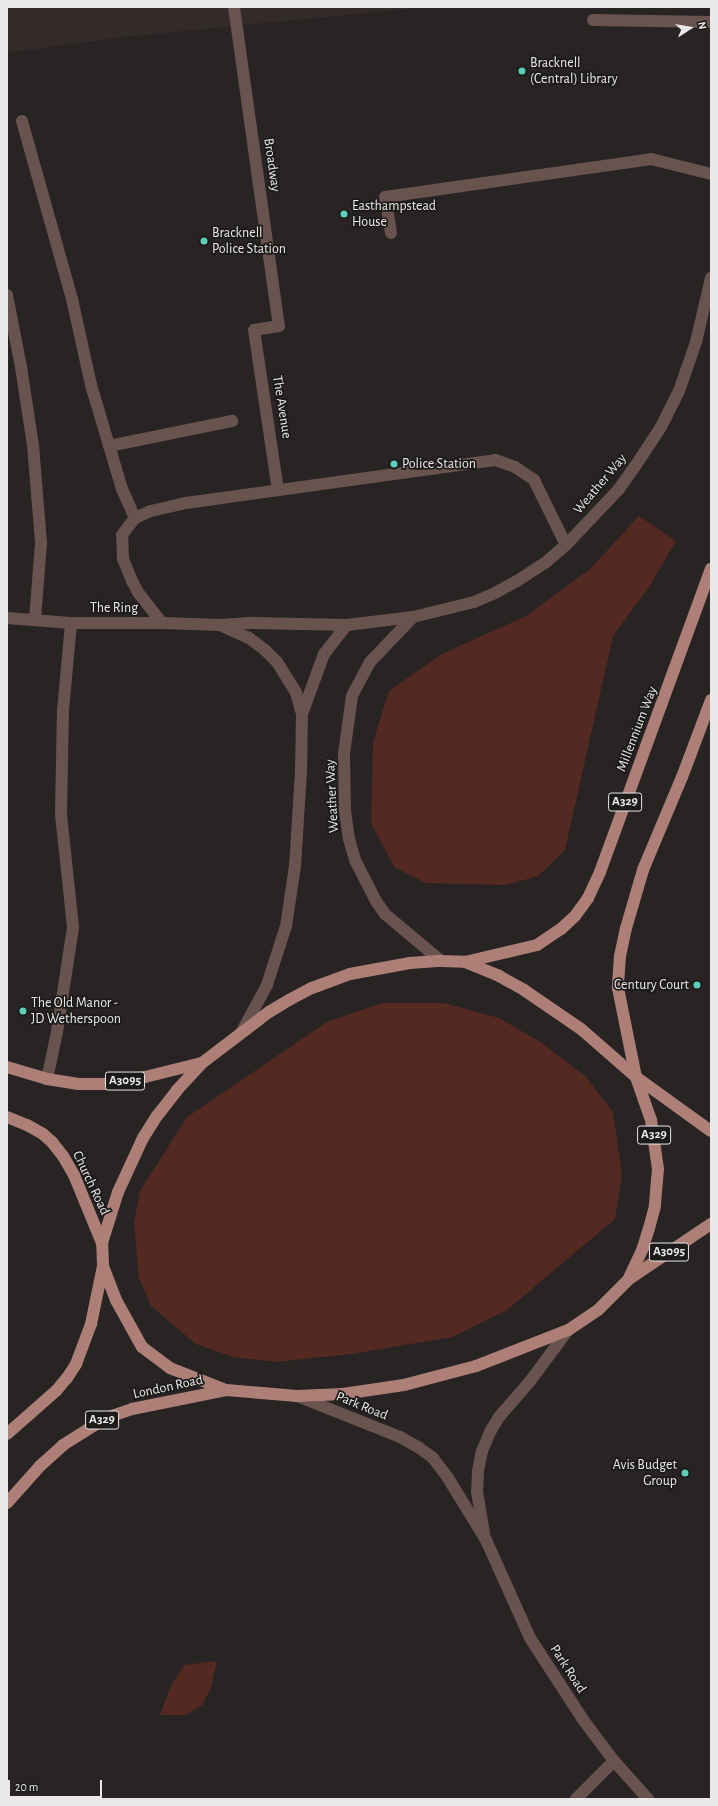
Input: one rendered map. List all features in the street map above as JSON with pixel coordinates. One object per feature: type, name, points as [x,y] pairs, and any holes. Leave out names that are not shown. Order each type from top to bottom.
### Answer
[{"type":"main road","name":"Millennium Way","points":[[464,962],[537,945],[561,929],[575,916],[588,898],[600,872],[711,569]]},
{"type":"main road","name":"A329","points":[[103,1266],[116,1300],[142,1347],[170,1368],[226,1390],[297,1396],[343,1394],[404,1385],[476,1366],[568,1330],[598,1310],[628,1280],[643,1248],[655,1206],[658,1169],[651,1120],[636,1077],[618,988],[620,956],[642,870],[682,777],[711,700]]},
{"type":"main road","name":"A329","points":[[7,1434],[56,1391],[76,1364],[91,1324],[103,1266],[102,1243],[118,1192],[143,1138],[177,1090],[202,1063],[241,1033],[289,1000],[334,980],[375,969],[410,963],[441,961],[464,962],[499,976],[528,993],[581,1029],[636,1077]]},
{"type":"main road","name":"A3095","points":[[7,1067],[47,1079],[79,1084],[109,1084],[146,1077],[202,1063]]},
{"type":"main road","points":[[636,1077],[711,1132]]},
{"type":"main road","name":"Church Road","points":[[7,1117],[27,1125],[43,1134],[52,1142],[74,1175],[102,1243]]},
{"type":"main road","name":"A3095","points":[[628,1280],[711,1224]]},
{"type":"main road","name":"London Road","points":[[7,1503],[40,1466],[63,1445],[106,1418],[132,1409],[226,1390]]},
{"type":"street","name":"Broadway","points":[[234,7],[279,326],[254,330]]},
{"type":"street","points":[[593,20],[711,22]]},
{"type":"street","points":[[22,121],[72,299],[91,385],[122,489],[135,518]]},
{"type":"street","points":[[390,233],[385,197],[651,159],[711,174]]},
{"type":"street","name":"Weather Way","points":[[221,625],[253,623],[347,625],[413,618],[474,602],[517,581],[545,562],[566,545],[619,489],[661,427],[679,391],[696,342],[711,278]]},
{"type":"street","points":[[7,295],[21,367],[33,445],[41,543],[35,620]]},
{"type":"street","name":"The Avenue","points":[[254,330],[278,490]]},
{"type":"street","points":[[109,446],[232,421]]},
{"type":"street","points":[[162,623],[139,594],[123,559],[122,535],[135,518],[151,511],[186,503],[495,460],[515,467],[534,480],[566,545]]},
{"type":"street","name":"The Ring","points":[[7,618],[71,623],[162,623],[221,625]]},
{"type":"street","name":"Weather Way","points":[[413,618],[370,662],[352,696],[344,754],[345,811],[355,860],[376,901],[385,914],[441,961]]},
{"type":"street","points":[[47,1079],[57,1032],[73,927],[61,814],[63,710],[71,623]]},
{"type":"street","name":"Weather Way","points":[[221,625],[249,638],[277,662],[296,693],[302,714],[301,771],[295,866],[286,926],[267,985],[241,1033]]},
{"type":"street","name":"Weather Way","points":[[302,714],[324,654],[347,625]]},
{"type":"street","name":"Park Road","points":[[486,1540],[477,1492],[478,1471],[482,1451],[490,1432],[500,1417],[531,1380],[568,1330]]},
{"type":"street","name":"Park Road","points":[[297,1396],[400,1437],[433,1458],[448,1478],[486,1540],[530,1638],[584,1721],[614,1761],[648,1799]]},
{"type":"street","points":[[576,1799],[614,1761]]},
{"type":"shaded area","points":[[7,7],[427,7],[123,37],[7,53]]},
{"type":"shaded area","points":[[639,516],[676,541],[649,587],[613,636],[565,850],[538,876],[506,885],[426,883],[394,867],[371,823],[373,742],[389,691],[442,654],[526,616],[590,569]]},
{"type":"shaded area","points":[[382,1003],[444,1003],[499,1018],[542,1043],[586,1077],[613,1112],[622,1174],[615,1219],[507,1310],[452,1337],[351,1354],[276,1362],[233,1357],[196,1344],[151,1306],[139,1278],[134,1223],[140,1191],[187,1117],[327,1022]]},
{"type":"shaded area","points":[[217,1661],[211,1688],[202,1705],[186,1715],[160,1715],[170,1688],[184,1665]]},
{"type":"place","name":"Bracknell (Central) Library","points":[[522,71]]},
{"type":"place","name":"Easthampstead House","points":[[344,214]]},
{"type":"place","name":"Bracknell Police Station","points":[[204,241]]},
{"type":"place","name":"Police Station","points":[[394,464]]},
{"type":"place","name":"Century Court","points":[[697,985]]},
{"type":"place","name":"The Old Manor - JD Wetherspoon","points":[[23,1011]]},
{"type":"place","name":"Avis Budget Group","points":[[685,1473]]}]
